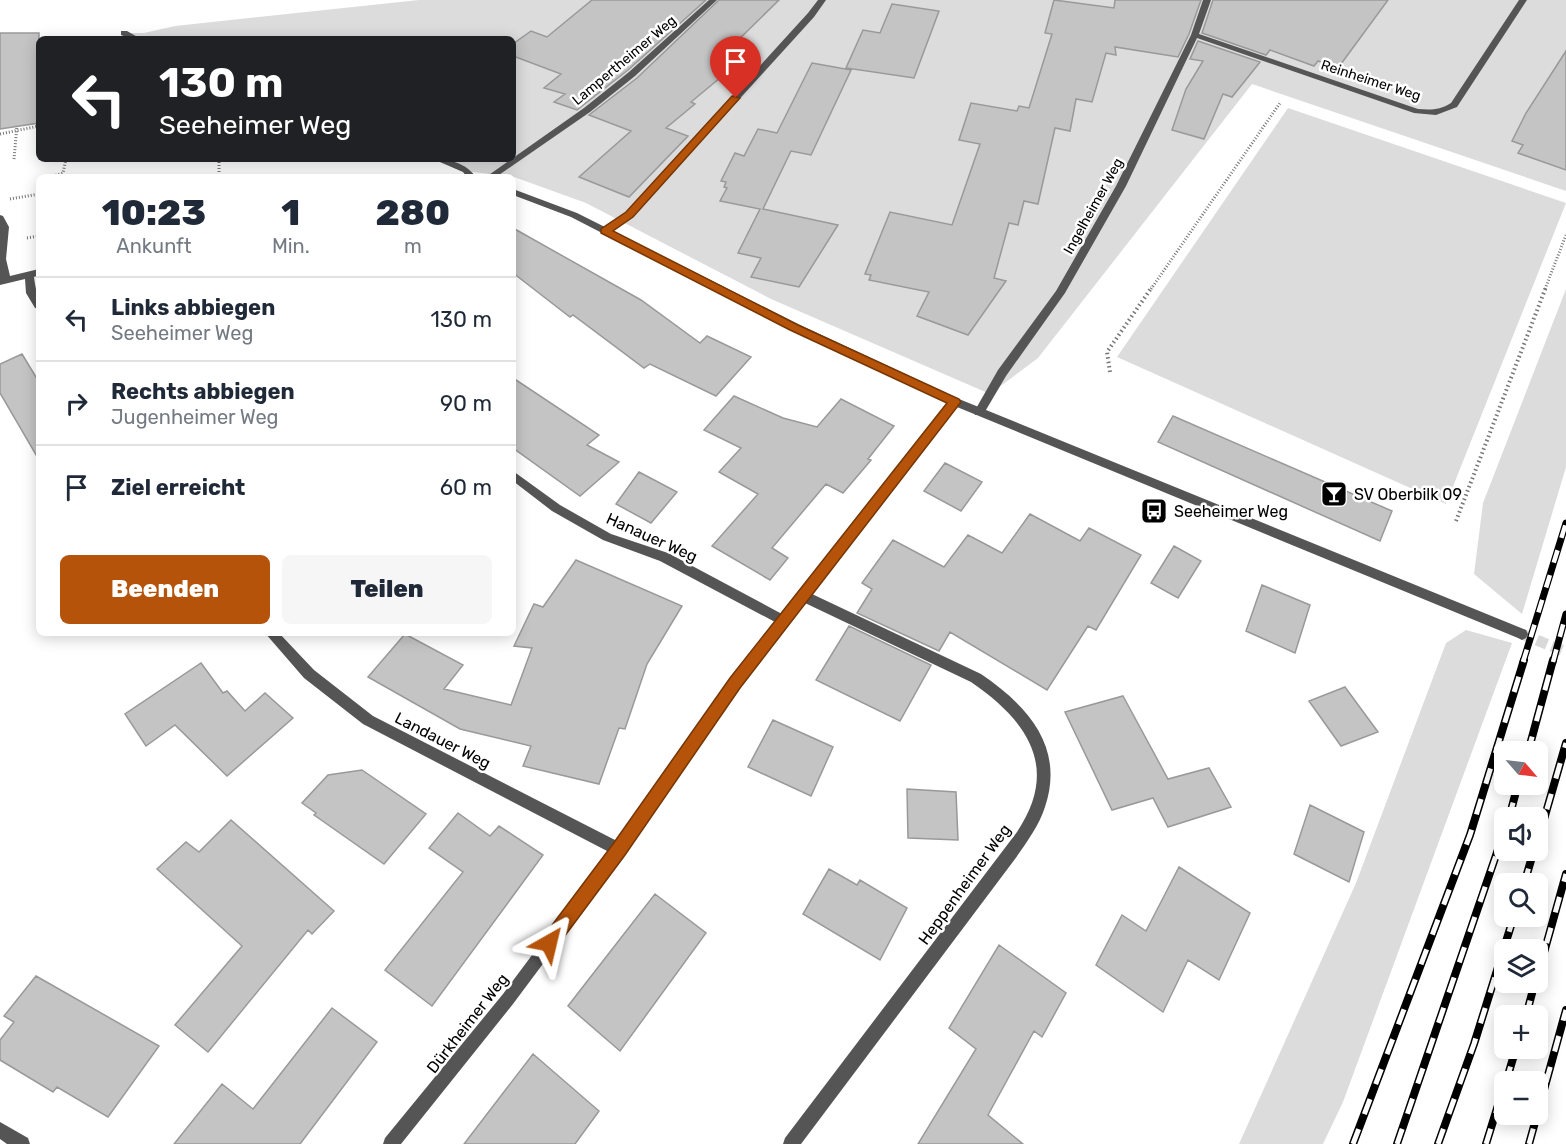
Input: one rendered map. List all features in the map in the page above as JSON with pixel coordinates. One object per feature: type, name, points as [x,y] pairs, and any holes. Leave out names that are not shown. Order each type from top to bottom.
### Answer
[{"type":"street","name":"Lampertheimer Weg","points":[[516,159],[587,110],[632,74],[713,0]]},
{"type":"street","points":[[604,231],[630,214],[811,15],[822,0]]},
{"type":"street","name":"Ingelheimer Weg","points":[[979,412],[1002,373],[1060,293],[1121,186],[1195,35],[1207,0]]},
{"type":"street","name":"Reinheimer Weg","points":[[1195,35],[1417,111],[1432,113],[1445,111],[1454,105],[1523,0]]},
{"type":"street","points":[[124,33],[130,36]]},
{"type":"street","points":[[444,162],[466,170],[469,174]]},
{"type":"street","name":"Lampertheimer Weg","points":[[494,174],[512,162]]},
{"type":"street","points":[[516,193],[546,203],[784,323],[955,402],[1522,634]]},
{"type":"street","points":[[0,219],[3,227],[3,281],[34,274],[31,293],[36,301]]},
{"type":"street","name":"Dürkheimer Weg","points":[[391,1144],[507,999],[619,850],[735,683],[955,402]]},
{"type":"street","name":"Hanauer Weg","points":[[516,477],[556,508],[607,537],[664,557],[784,621]]},
{"type":"street","name":"Heppenheimer Weg","points":[[791,1144],[1010,854],[1039,805],[1043,777],[1042,754],[1032,732],[1019,710],[998,692],[976,678],[803,596]]},
{"type":"street","name":"Landauer Weg","points":[[274,636],[309,674],[368,720],[619,850]]},
{"type":"street","points":[[0,1130],[22,1144]]},
{"type":"path","points":[[1110,372],[1107,352],[1280,103]]},
{"type":"path","points":[[0,134],[17,128],[36,126]]},
{"type":"path","points":[[14,159],[17,128]]},
{"type":"path","points":[[0,201],[36,195]]},
{"type":"path","points":[[1456,521],[1566,235]]},
{"type":"shaded area","points":[[419,0],[1566,0],[1566,191],[1252,84],[1038,358],[990,394],[771,299],[586,203],[516,178],[516,174],[465,171],[441,162],[516,162],[516,36],[130,36],[124,33],[144,33],[175,26]]},
{"type":"shaded area","points":[[1288,108],[1566,203],[1446,504],[1117,357]]},
{"type":"shaded area","points":[[1566,289],[1566,467],[1522,614],[1474,574],[1483,503]]},
{"type":"shaded area","points":[[1466,630],[1512,643],[1343,1102],[1323,1144],[1239,1144],[1356,883],[1446,643]]},
{"type":"building","points":[[592,0],[706,0],[628,70],[577,110],[554,102],[565,94],[544,88],[561,74],[516,57],[516,42],[531,31],[547,37]]},
{"type":"building","points":[[719,0],[779,0],[728,50],[750,53],[691,102],[695,104],[666,128],[688,136],[629,197],[579,177],[631,131],[589,115],[637,78]]},
{"type":"building","points":[[1054,0],[1114,8],[1115,0],[1201,0],[1178,57],[1115,47],[1116,55],[1106,53],[1092,102],[1076,99],[1070,131],[1055,128],[1038,204],[1024,201],[1018,225],[1009,223],[994,278],[1006,281],[968,335],[917,316],[929,292],[869,280],[871,275],[865,274],[890,212],[952,225],[980,144],[959,140],[971,103],[1017,111],[1019,106],[1029,108],[1052,34],[1045,33]]},
{"type":"building","points":[[1213,0],[1388,0],[1338,68],[1318,61],[1314,66],[1270,50],[1266,55],[1202,33]]},
{"type":"building","points":[[892,4],[939,11],[914,78],[846,68],[863,30],[880,33]]},
{"type":"building","points":[[0,33],[39,33],[39,36],[36,36],[36,123],[0,129]]},
{"type":"building","points":[[1198,41],[1260,62],[1232,97],[1223,94],[1204,139],[1172,130],[1186,89],[1203,61],[1190,59]]},
{"type":"building","points":[[1566,51],[1566,170],[1518,153],[1523,145],[1512,141],[1526,113]]},
{"type":"building","points":[[812,63],[851,70],[811,155],[791,151],[763,209],[838,225],[799,287],[751,277],[761,258],[738,253],[760,209],[720,201],[727,188],[724,187],[726,182],[721,181],[735,153],[744,156],[758,129],[777,133]]},
{"type":"building","points":[[516,230],[641,300],[700,343],[707,336],[751,357],[716,396],[650,364],[644,368],[573,315],[570,317],[516,275]]},
{"type":"building","points":[[22,354],[36,377],[36,455],[0,393],[0,364]]},
{"type":"building","points":[[516,380],[599,435],[587,445],[619,462],[580,496],[516,450]]},
{"type":"building","points":[[734,396],[783,418],[817,427],[841,399],[894,426],[868,459],[871,460],[843,493],[826,484],[772,548],[788,558],[770,580],[712,546],[758,494],[719,472],[741,448],[704,430]]},
{"type":"building","points":[[1173,416],[1392,511],[1380,541],[1158,442]]},
{"type":"building","points":[[945,463],[982,482],[961,511],[924,491]]},
{"type":"building","points":[[639,472],[677,492],[651,523],[616,504]]},
{"type":"building","points":[[1030,514],[1080,541],[1089,528],[1141,555],[1096,630],[1088,626],[1047,690],[950,632],[939,651],[857,613],[872,589],[862,583],[893,540],[944,567],[968,535],[1002,553]]},
{"type":"building","points":[[1174,546],[1201,561],[1178,598],[1151,583]]},
{"type":"building","points":[[576,560],[682,606],[647,664],[625,729],[619,728],[599,784],[523,766],[531,746],[460,729],[368,677],[403,636],[409,636],[463,665],[444,689],[511,705],[532,648],[514,646],[534,604],[543,607]]},
{"type":"building","points":[[1262,585],[1310,605],[1295,653],[1246,631]]},
{"type":"building","points":[[849,626],[931,665],[900,721],[816,680]]},
{"type":"building","points":[[201,663],[223,693],[227,691],[245,711],[265,693],[293,718],[227,776],[175,725],[146,746],[125,714]]},
{"type":"building","points":[[1345,687],[1378,732],[1341,746],[1309,701]]},
{"type":"building","points":[[1123,696],[1168,779],[1209,768],[1231,807],[1168,827],[1153,798],[1112,810],[1065,712]]},
{"type":"building","points":[[773,720],[833,747],[811,796],[748,767]]},
{"type":"building","points":[[362,770],[426,814],[384,864],[314,815],[316,813],[302,803],[328,775]]},
{"type":"building","points":[[907,789],[956,792],[958,840],[908,838]]},
{"type":"building","points":[[1310,805],[1364,832],[1349,882],[1294,854]]},
{"type":"building","points":[[458,813],[490,836],[499,826],[543,855],[432,1006],[385,970],[463,872],[429,848]]},
{"type":"building","points":[[231,820],[334,911],[312,934],[308,930],[208,1052],[175,1025],[242,946],[157,869],[186,842],[199,852]]},
{"type":"building","points":[[1179,867],[1250,913],[1219,980],[1188,960],[1163,1012],[1096,965],[1122,915],[1146,931]]},
{"type":"building","points":[[829,869],[857,885],[860,880],[907,908],[880,960],[803,914]]},
{"type":"building","points":[[655,894],[706,933],[620,1051],[568,1006]]},
{"type":"building","points":[[999,945],[1066,993],[1042,1037],[1034,1031],[988,1115],[1023,1144],[918,1144],[976,1049],[949,1028]]},
{"type":"building","points":[[36,976],[159,1046],[108,1117],[57,1087],[53,1092],[0,1060],[0,1040],[14,1022],[4,1016]]},
{"type":"building","points":[[332,1008],[377,1042],[300,1144],[174,1144],[222,1084],[253,1109]]},
{"type":"building","points":[[533,1054],[599,1111],[575,1144],[464,1144]]},
{"type":"tunnel","points":[[1522,634],[1566,652]]},
{"type":"railway","points":[[1523,662],[1566,523]]},
{"type":"railway","points":[[1553,662],[1566,614]]},
{"type":"railway","points":[[1353,1144],[1470,835],[1524,660]]},
{"type":"railway","points":[[1531,741],[1553,660]]},
{"type":"railway","points":[[1548,807],[1566,743]]},
{"type":"railway","points":[[1512,807],[1515,795]]},
{"type":"railway","points":[[1397,1144],[1494,861]]},
{"type":"railway","points":[[1527,873],[1531,861]]},
{"type":"railway","points":[[1548,939],[1566,874]]},
{"type":"railway","points":[[1438,1144],[1474,1044],[1511,927]]},
{"type":"railway","points":[[1529,1005],[1532,993]]},
{"type":"railway","points":[[1529,1144],[1566,1010]]},
{"type":"railway","points":[[1509,1071],[1513,1059]]},
{"type":"railway","points":[[1486,1144],[1494,1118]]},
{"type":"place","name":"SV Oberbilk 09","points":[[1334,494]]},
{"type":"place","name":"Seeheimer Weg","points":[[1154,511]]},
{"type":"route","points":[[549,943],[619,850],[735,683],[955,402],[794,327],[604,231],[630,214],[736,98]]}]
